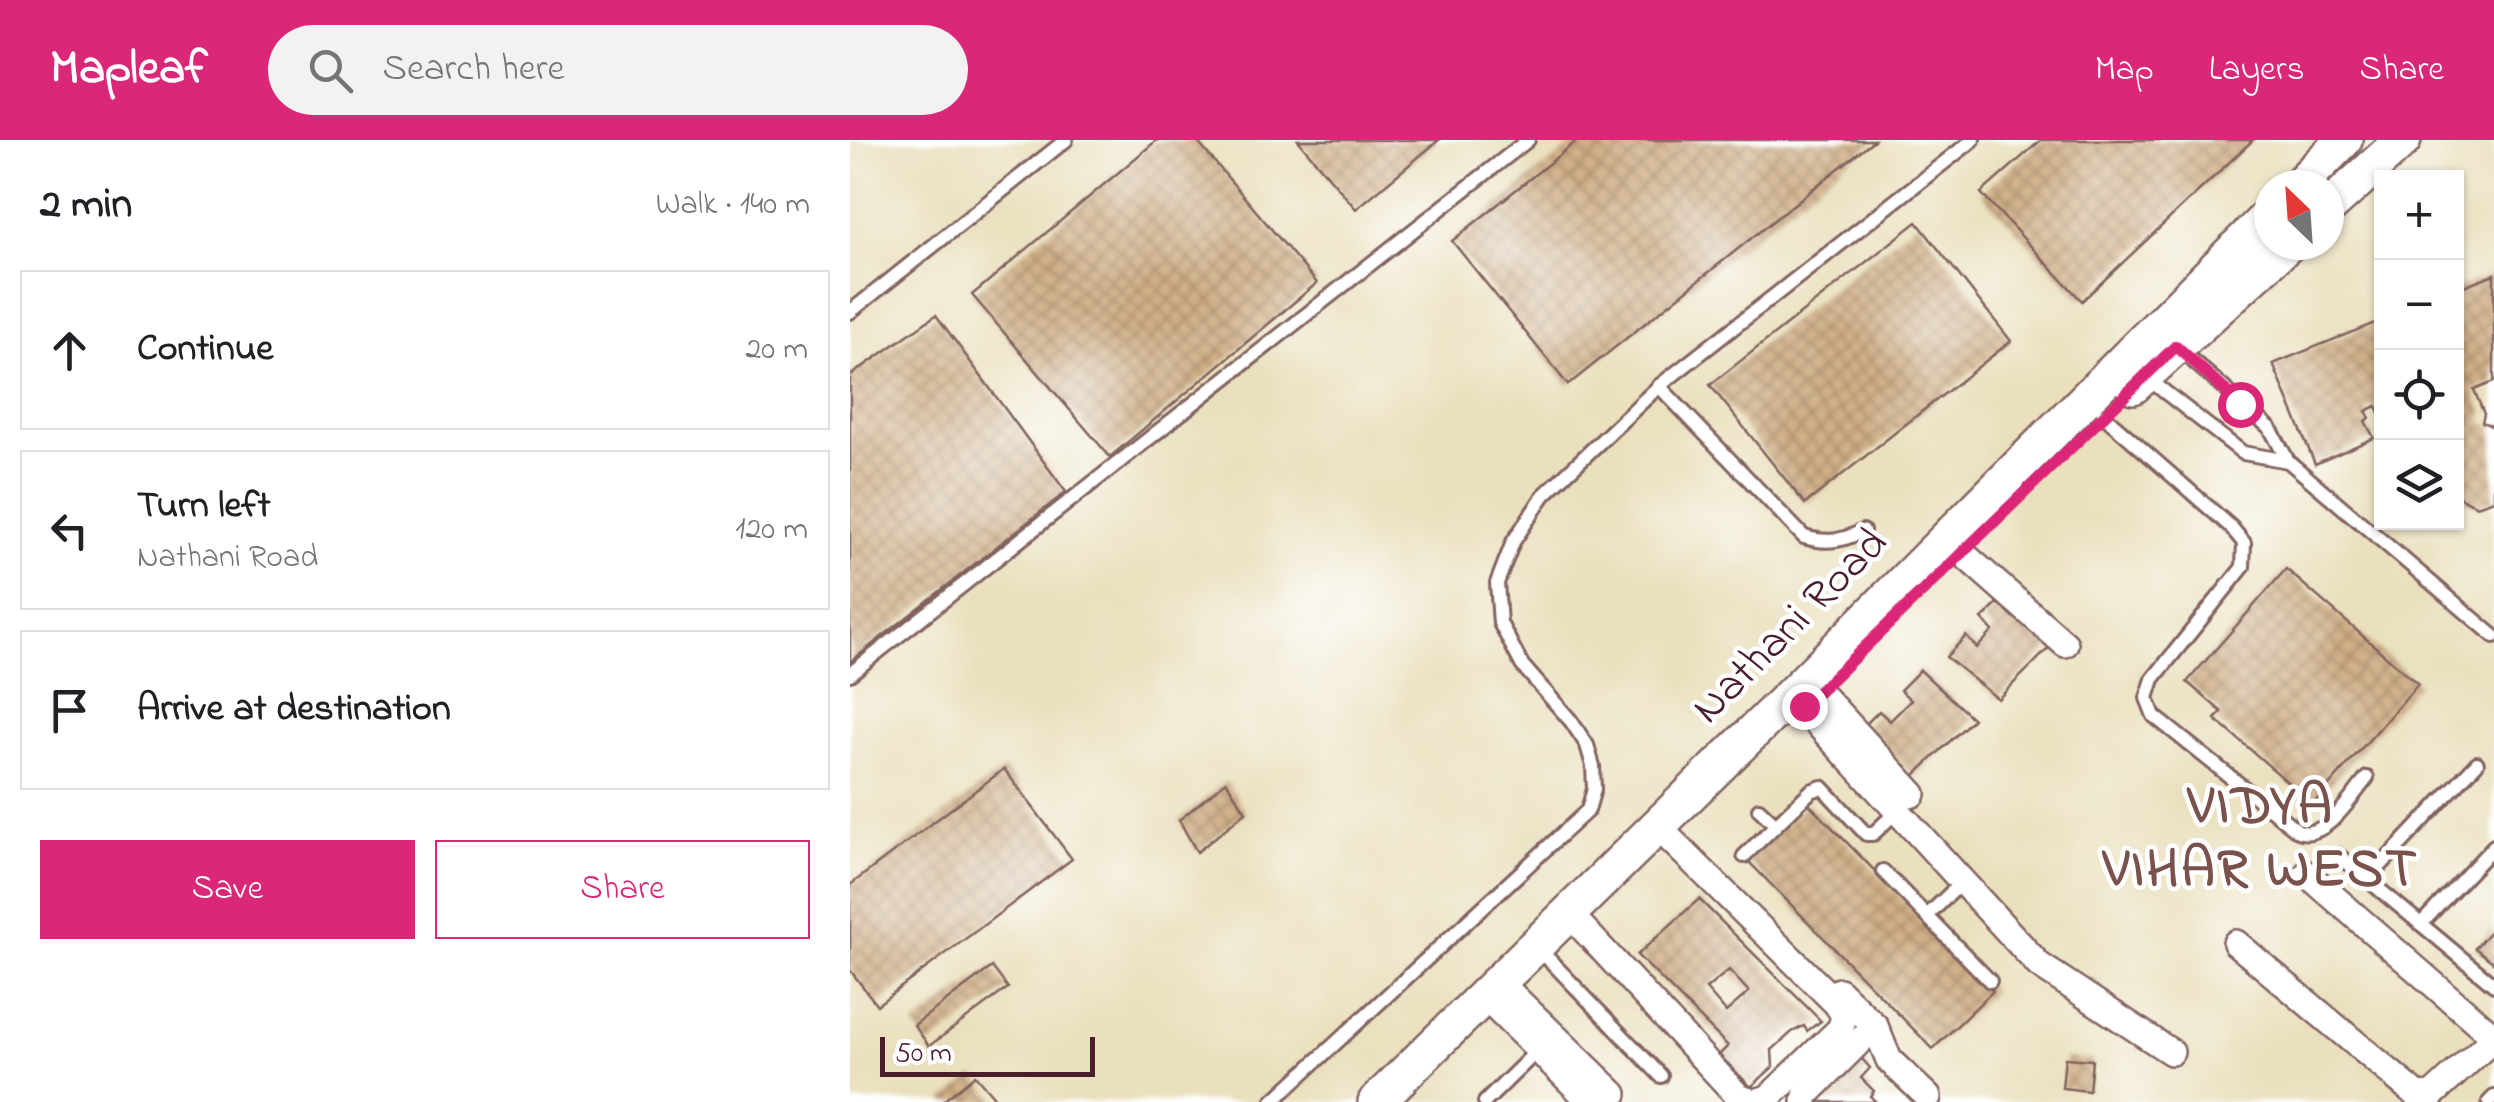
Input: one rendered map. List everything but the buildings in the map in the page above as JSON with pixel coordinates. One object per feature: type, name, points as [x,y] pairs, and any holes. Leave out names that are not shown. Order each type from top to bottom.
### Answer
[{"type":"street","points":[[2314,170],[2344,140]]},
{"type":"street","points":[[2344,193],[2403,140]]},
{"type":"street","name":"Nathani Road","points":[[1965,540],[2254,231]]},
{"type":"street","name":"Nathani Road","points":[[1376,1102],[1497,994],[1965,540],[2271,260]]},
{"type":"street","points":[[1965,540],[2065,644]]},
{"type":"street","points":[[1805,693],[1912,795],[1963,881],[2039,965],[2171,1052]]},
{"type":"street","name":"Nathani Road","points":[[1541,951],[1578,923],[1672,832],[1805,693]]},
{"type":"street","points":[[1672,832],[1874,1026],[1889,1060],[1928,1097]]},
{"type":"street","points":[[1578,923],[1740,1097],[1754,1102],[1768,1098],[1842,1028],[1844,1015],[1836,1003],[1672,832]]},
{"type":"street","points":[[2236,942],[2418,1096],[2432,1095],[2494,1038],[2307,874]]},
{"type":"street","points":[[1497,994],[1539,1049],[1594,1094]]},
{"type":"street","points":[[1497,994],[1594,1094]]},
{"type":"street","name":"Nathani Road","points":[[1405,1102],[1497,994]]},
{"type":"street","points":[[1804,1102],[1806,1094],[1874,1026]]},
{"type":"lane","points":[[850,312],[1066,140]]},
{"type":"lane","points":[[850,674],[1528,140]]},
{"type":"lane","points":[[1272,1102],[1588,810],[1594,788],[1593,766],[1586,745],[1572,721],[1522,665],[1500,623],[1497,583],[1512,542],[1544,495],[1659,386],[1972,140]]},
{"type":"lane","points":[[2176,346],[2270,428],[2288,461],[2494,636]]},
{"type":"lane","points":[[2144,376],[2243,453],[2288,461]]},
{"type":"lane","points":[[1659,386],[1804,537],[1839,542],[1863,531]]},
{"type":"lane","points":[[2103,415],[2231,527],[2244,543],[2243,567],[2153,679],[2147,698],[2154,716],[2298,831],[2308,834],[2321,831],[2368,778]]},
{"type":"lane","points":[[2368,880],[2477,763]]},
{"type":"lane","points":[[1744,856],[1811,791],[1822,787],[1866,834],[1873,834],[1912,795]]},
{"type":"lane","points":[[1760,809],[1776,825]]},
{"type":"lane","points":[[2421,924],[2494,846]]},
{"type":"lane","points":[[2338,856],[2494,985]]},
{"type":"lane","points":[[1883,870],[1990,981]]},
{"type":"lane","points":[[1927,916],[1963,881]]},
{"type":"lane","points":[[1541,951],[1660,1076]]},
{"type":"lane","points":[[1485,1102],[1539,1049]]},
{"type":"district","name":"VIDYA VIHAR WEST","points":[[2261,840]]},
{"type":"route","points":[[1804,706],[2176,346],[2240,404]]}]
